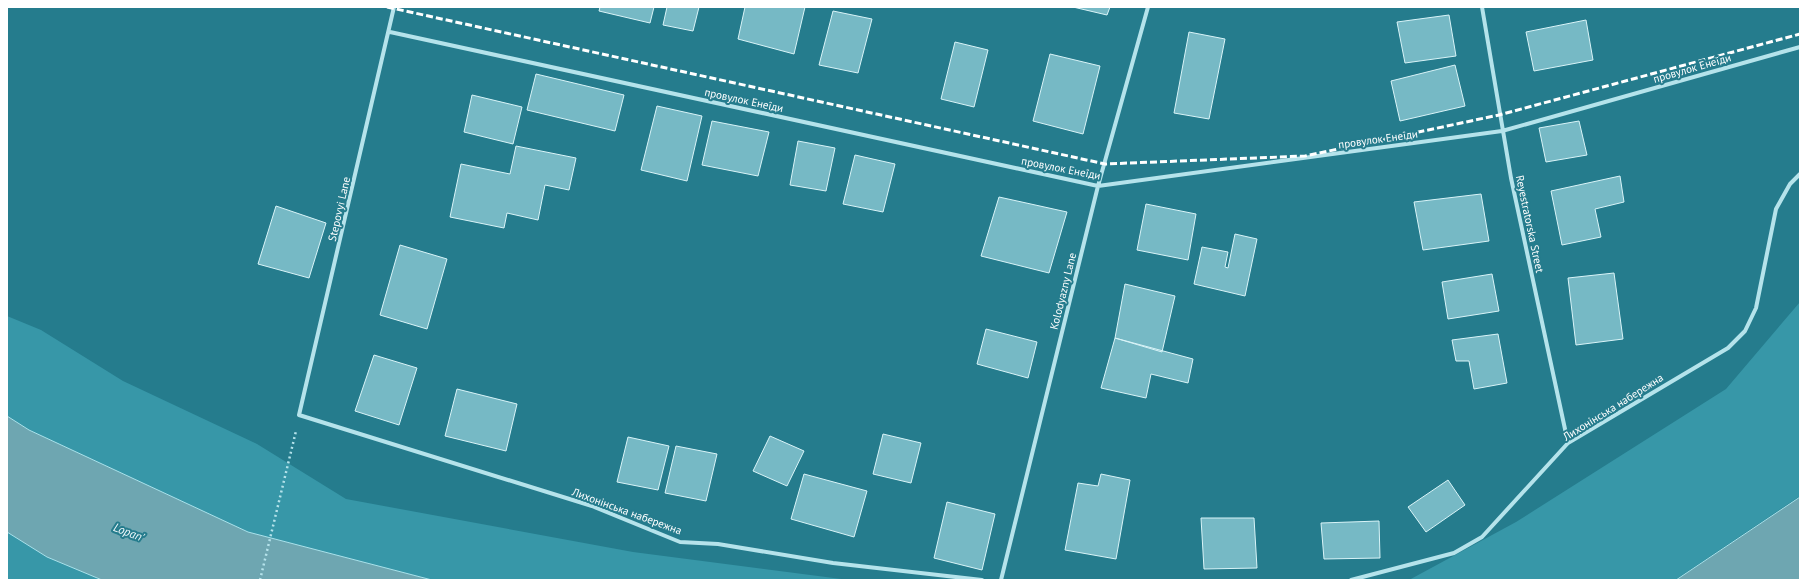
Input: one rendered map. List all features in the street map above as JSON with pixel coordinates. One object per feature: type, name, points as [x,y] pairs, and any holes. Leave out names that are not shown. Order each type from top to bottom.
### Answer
[{"type":"street","name":"Stepovyi Lane","points":[[299,415],[390,32],[394,7]]},
{"type":"street","name":"Kolodyazny Lane","points":[[1001,580],[1098,186],[1148,7]]},
{"type":"street","name":"Reyestratorska Street","points":[[1482,7],[1511,178],[1568,443]]},
{"type":"street","name":"провулок Енеїди","points":[[390,32],[1098,186],[1502,130],[1800,47]]},
{"type":"street","name":"Лихонінська набережна","points":[[1351,580],[1454,553],[1482,537],[1568,443],[1728,348],[1745,331],[1756,308],[1776,209],[1790,184],[1800,174]]},
{"type":"street","name":"Лихонінська набережна","points":[[299,415],[592,506],[680,542],[718,544],[832,563],[982,580]]},
{"type":"path","points":[[260,580],[297,428]]},
{"type":"shaded area","points":[[1800,302],[1800,496],[1675,580],[1409,580],[1516,522],[1726,389]]},
{"type":"shaded area","points":[[7,316],[41,330],[123,381],[257,444],[346,499],[633,552],[849,580],[432,580],[248,532],[29,430],[7,416]]},
{"type":"shaded area","points":[[7,532],[47,557],[102,580],[7,580]]},
{"type":"water","name":"Lopan'","points":[[7,416],[29,430],[248,532],[432,580],[102,580],[47,557],[7,532]]},
{"type":"water","points":[[1800,497],[1800,580],[1676,580]]},
{"type":"building","points":[[600,7],[654,7],[650,23],[599,11]]},
{"type":"building","points":[[667,7],[699,7],[693,31],[663,25]]},
{"type":"building","points":[[745,7],[805,7],[794,54],[738,39]]},
{"type":"building","points":[[1073,7],[1110,7],[1107,15]]},
{"type":"building","points":[[833,11],[872,19],[858,73],[819,65]]},
{"type":"building","points":[[1449,15],[1456,56],[1405,63],[1397,22]]},
{"type":"building","points":[[1586,20],[1593,60],[1534,71],[1526,32]]},
{"type":"building","points":[[1189,32],[1225,39],[1209,119],[1174,113]]},
{"type":"building","points":[[955,42],[988,50],[974,107],[941,99]]},
{"type":"building","points":[[1050,54],[1100,66],[1083,134],[1033,121]]},
{"type":"building","points":[[1455,65],[1465,106],[1400,121],[1391,81]]},
{"type":"building","points":[[536,74],[624,95],[615,131],[527,110]]},
{"type":"building","points":[[472,95],[522,107],[513,144],[464,132]]},
{"type":"building","points":[[657,106],[702,116],[687,181],[641,170]]},
{"type":"building","points":[[712,121],[769,132],[758,176],[702,165]]},
{"type":"building","points":[[1579,121],[1587,155],[1546,162],[1539,128]]},
{"type":"building","points":[[798,141],[835,148],[826,191],[790,185]]},
{"type":"building","points":[[516,146],[576,158],[569,190],[545,185],[538,220],[507,213],[504,228],[450,217],[461,164],[510,174]]},
{"type":"building","points":[[855,155],[895,164],[883,212],[843,204]]},
{"type":"building","points":[[1620,176],[1624,202],[1595,209],[1601,237],[1562,245],[1551,191]]},
{"type":"building","points":[[1481,194],[1489,241],[1423,250],[1414,202]]},
{"type":"building","points":[[999,197],[1067,212],[1049,273],[981,256]]},
{"type":"building","points":[[1146,204],[1196,214],[1188,260],[1137,250]]},
{"type":"building","points":[[276,206],[326,223],[309,278],[258,264]]},
{"type":"building","points":[[1235,234],[1257,239],[1245,296],[1194,284],[1202,247],[1228,252],[1225,267],[1228,268]]},
{"type":"building","points":[[400,245],[447,259],[427,329],[380,315]]},
{"type":"building","points":[[1614,273],[1623,339],[1576,345],[1568,278]]},
{"type":"building","points":[[1492,274],[1499,311],[1448,319],[1442,282]]},
{"type":"building","points":[[1125,284],[1175,296],[1162,352],[1115,338]]},
{"type":"building","points":[[986,329],[1037,342],[1028,378],[977,364]]},
{"type":"building","points":[[1498,334],[1507,383],[1474,389],[1469,361],[1456,361],[1452,340]]},
{"type":"building","points":[[1115,338],[1193,359],[1188,383],[1151,374],[1146,398],[1101,388]]},
{"type":"building","points":[[374,355],[417,368],[399,425],[355,411]]},
{"type":"building","points":[[457,389],[517,404],[506,451],[445,436]]},
{"type":"building","points":[[883,434],[921,443],[911,483],[873,474]]},
{"type":"building","points":[[770,436],[804,451],[787,486],[753,471]]},
{"type":"building","points":[[628,437],[669,446],[658,490],[617,482]]},
{"type":"building","points":[[676,446],[717,454],[706,501],[665,493]]},
{"type":"building","points":[[804,474],[867,491],[854,537],[791,519]]},
{"type":"building","points":[[1101,474],[1130,480],[1116,559],[1065,550],[1078,483],[1098,486]]},
{"type":"building","points":[[1448,480],[1465,505],[1426,532],[1408,507]]},
{"type":"building","points":[[947,502],[995,514],[982,570],[934,558]]},
{"type":"building","points":[[1201,518],[1254,518],[1257,568],[1204,569]]},
{"type":"building","points":[[1379,521],[1380,558],[1324,559],[1321,523]]},
{"type":"railway","points":[[387,7],[1105,164],[1305,156],[1499,115],[1800,34]]}]
